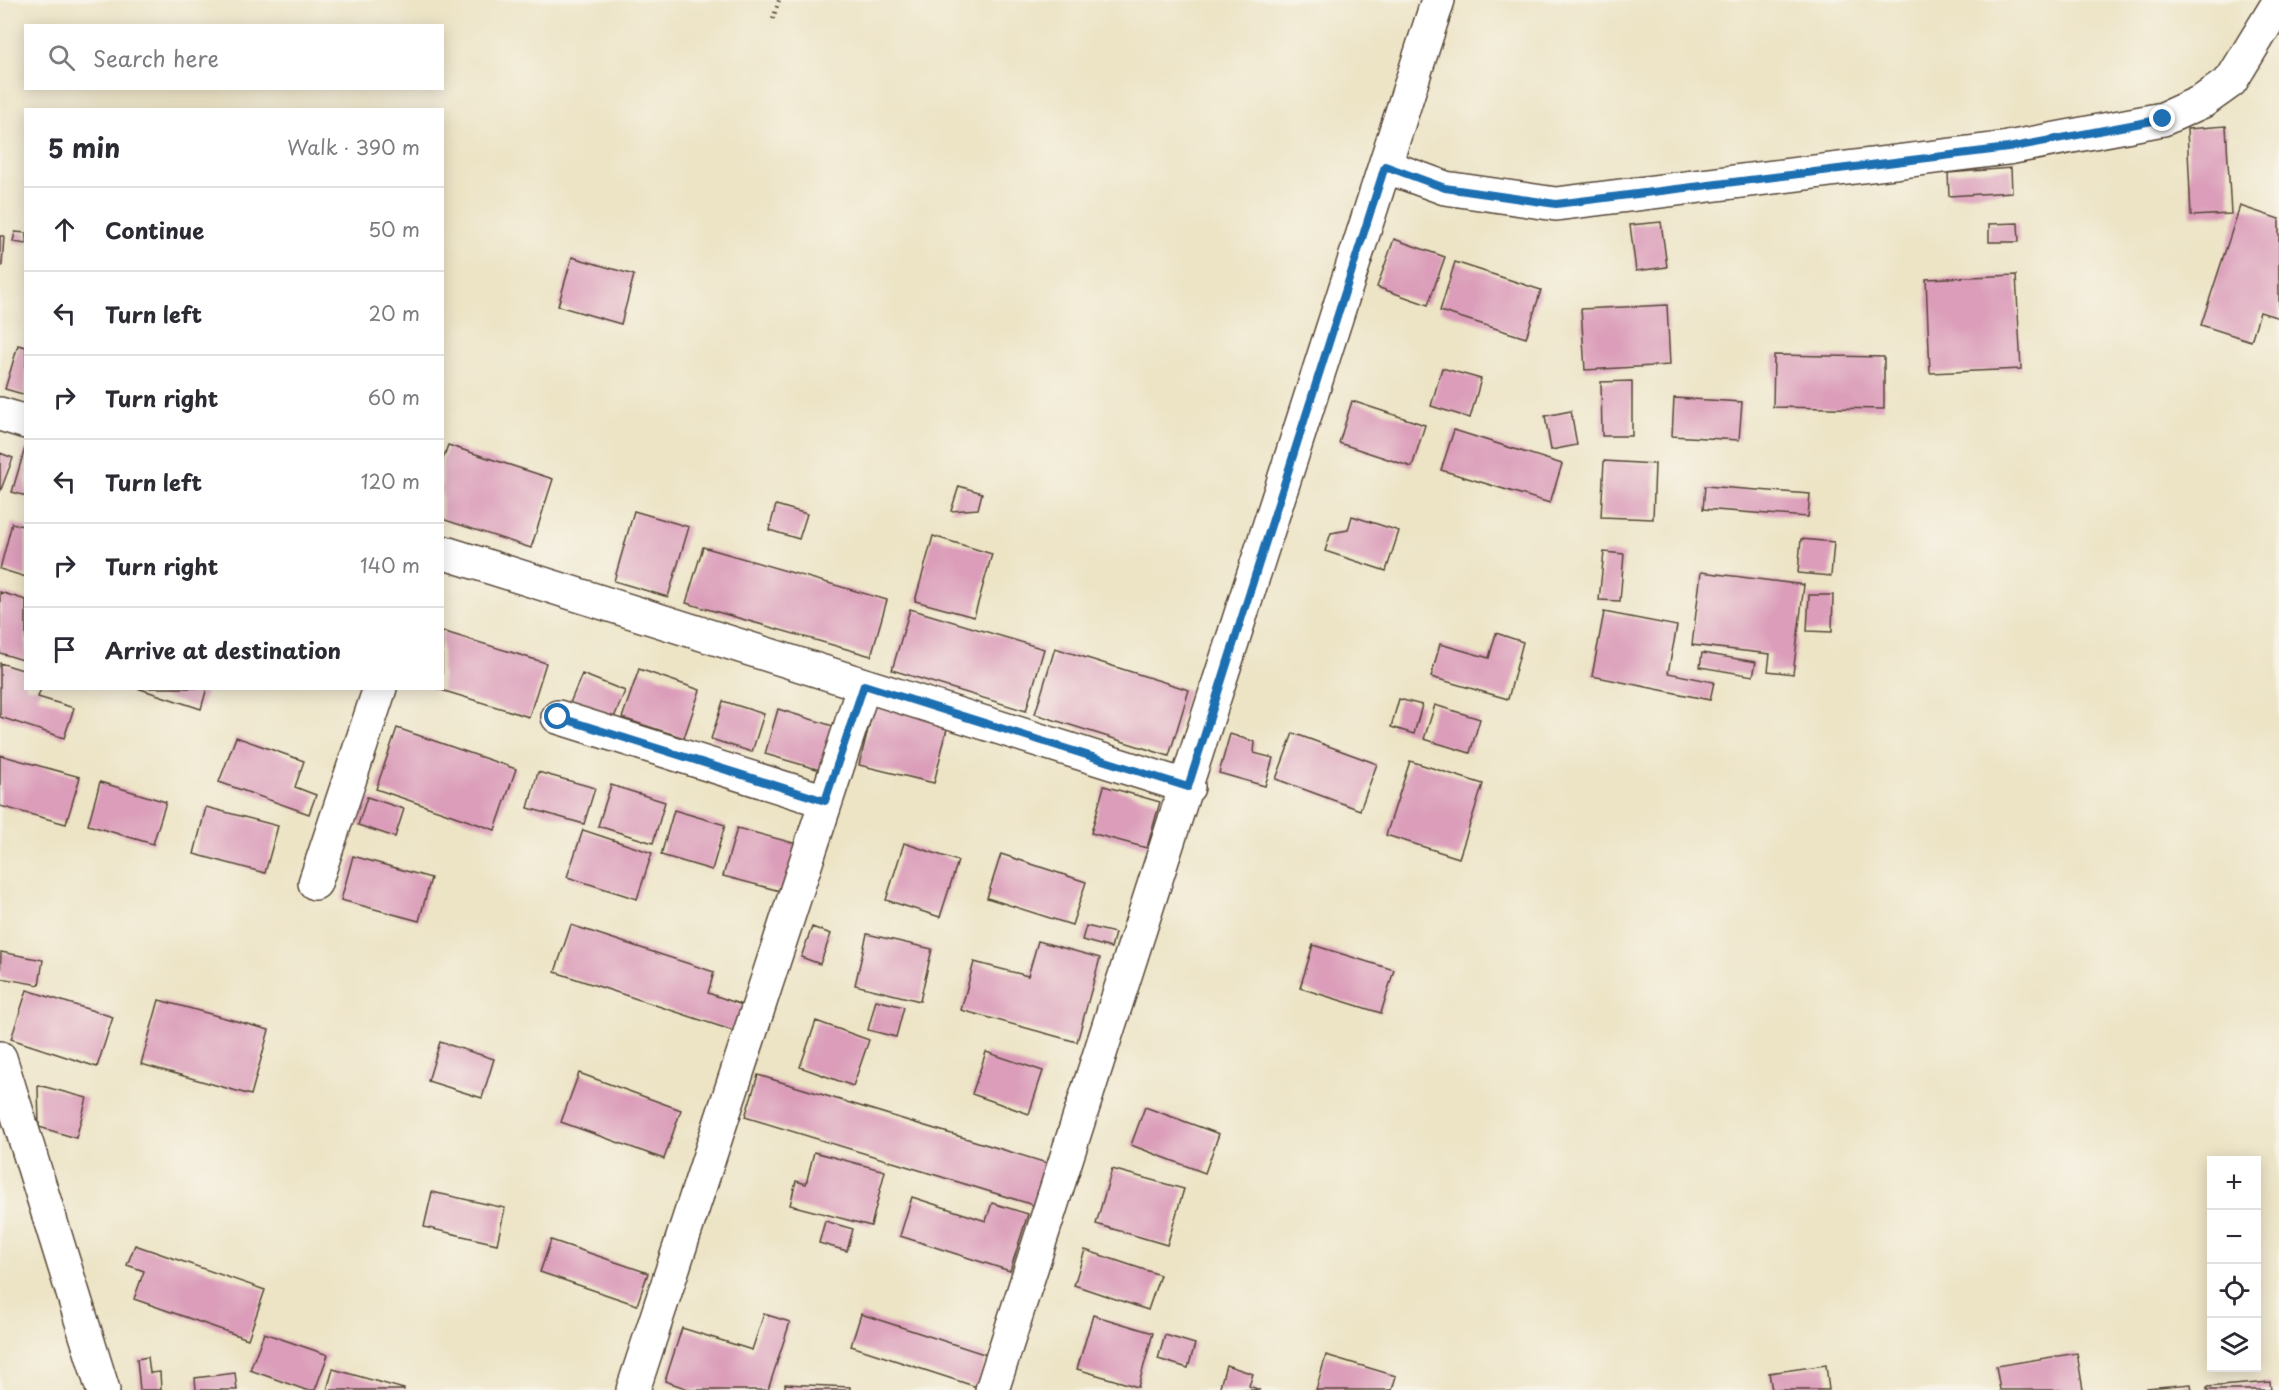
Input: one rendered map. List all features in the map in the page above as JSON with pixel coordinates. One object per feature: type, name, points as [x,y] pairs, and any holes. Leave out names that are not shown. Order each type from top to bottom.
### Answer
[{"type":"street","points":[[992,1390],[1188,787],[1438,0]]},
{"type":"street","points":[[1385,166],[1445,188],[1556,204],[2008,148],[2163,119],[2203,102],[2231,81],[2276,15]]},
{"type":"street","points":[[0,414],[24,421]]},
{"type":"street","points":[[444,553],[1188,787]]},
{"type":"street","points":[[633,1390],[864,685]]},
{"type":"street","points":[[315,883],[379,690]]},
{"type":"street","points":[[558,717],[825,801]]},
{"type":"street","points":[[0,1058],[103,1390]]},
{"type":"path","points":[[773,19],[779,0]]},
{"type":"building","points":[[2226,126],[2231,214],[2191,216],[2187,129]]},
{"type":"building","points":[[2011,168],[2012,192],[1949,196],[1948,173]]},
{"type":"building","points":[[2240,206],[2279,219],[2279,318],[2260,312],[2251,341],[2201,325]]},
{"type":"building","points":[[1661,222],[1667,267],[1636,271],[1630,225]]},
{"type":"building","points":[[2018,223],[2019,242],[1989,242],[1989,224]]},
{"type":"building","points":[[15,232],[24,233],[24,244],[13,242]]},
{"type":"building","points":[[0,236],[4,236],[2,266],[0,266]]},
{"type":"building","points":[[1394,239],[1445,257],[1428,305],[1377,287]]},
{"type":"building","points":[[572,257],[634,275],[621,324],[558,306]]},
{"type":"building","points":[[1455,262],[1541,290],[1526,338],[1440,311]]},
{"type":"building","points":[[2016,275],[2021,369],[1930,373],[1926,279]]},
{"type":"building","points":[[1667,305],[1670,365],[1585,370],[1581,309]]},
{"type":"building","points":[[18,345],[24,346],[24,394],[5,389]]},
{"type":"building","points":[[1774,355],[1884,357],[1884,409],[1773,407]]},
{"type":"building","points":[[1442,368],[1481,379],[1470,418],[1431,406]]},
{"type":"building","points":[[1632,381],[1632,436],[1602,436],[1601,382]]},
{"type":"building","points":[[1674,398],[1742,402],[1739,440],[1672,436]]},
{"type":"building","points":[[1352,401],[1425,425],[1412,467],[1339,443]]},
{"type":"building","points":[[1571,411],[1577,445],[1551,450],[1545,416]]},
{"type":"building","points":[[1454,430],[1562,464],[1550,503],[1441,470]]},
{"type":"building","points":[[448,445],[553,479],[531,548],[444,520],[444,456]]},
{"type":"building","points":[[24,451],[24,495],[12,492]]},
{"type":"building","points":[[0,453],[13,458],[0,492]]},
{"type":"building","points":[[1604,461],[1655,464],[1653,519],[1601,517]]},
{"type":"building","points":[[959,486],[982,493],[978,509],[951,511]]},
{"type":"building","points":[[1705,486],[1810,494],[1808,517],[1703,509]]},
{"type":"building","points":[[776,505],[807,514],[799,539],[769,530]]},
{"type":"building","points":[[634,511],[689,527],[668,597],[614,581]]},
{"type":"building","points":[[1352,516],[1399,531],[1386,571],[1325,551],[1331,533],[1348,530]]},
{"type":"building","points":[[12,523],[24,526],[24,576],[0,569]]},
{"type":"building","points":[[933,536],[992,554],[974,617],[915,601]]},
{"type":"building","points":[[1801,539],[1834,542],[1831,576],[1798,573]]},
{"type":"building","points":[[703,547],[887,600],[871,656],[686,603]]},
{"type":"building","points":[[1604,552],[1624,554],[1620,601],[1599,600]]},
{"type":"building","points":[[1701,572],[1804,585],[1793,674],[1768,671],[1770,654],[1692,645]]},
{"type":"building","points":[[0,592],[24,599],[24,660],[0,653]]},
{"type":"building","points":[[1809,595],[1833,595],[1832,632],[1807,631]]},
{"type":"building","points":[[910,609],[1044,649],[1026,711],[892,670]]},
{"type":"building","points":[[1604,612],[1677,626],[1668,673],[1714,682],[1710,700],[1592,676]]},
{"type":"building","points":[[444,632],[546,663],[529,717],[441,690],[444,690]]},
{"type":"building","points":[[1496,633],[1523,642],[1508,699],[1431,677],[1440,644],[1489,658]]},
{"type":"building","points":[[1055,648],[1189,690],[1169,756],[1035,714]]},
{"type":"building","points":[[1702,653],[1756,662],[1753,676],[1700,667]]},
{"type":"building","points":[[0,663],[24,670],[24,690],[40,690],[38,697],[74,708],[64,738],[0,717]]},
{"type":"building","points":[[639,669],[700,690],[684,738],[622,718]]},
{"type":"building","points":[[582,674],[625,691],[613,720],[570,703]]},
{"type":"building","points":[[143,690],[206,690],[201,709]]},
{"type":"building","points":[[876,698],[950,716],[934,783],[859,765]]},
{"type":"building","points":[[1399,699],[1422,705],[1414,734],[1391,727]]},
{"type":"building","points":[[723,701],[764,714],[752,752],[711,739]]},
{"type":"building","points":[[1435,705],[1480,719],[1470,753],[1424,739]]},
{"type":"building","points":[[778,709],[833,726],[820,770],[765,754]]},
{"type":"building","points":[[397,728],[516,769],[495,830],[376,789]]},
{"type":"building","points":[[1293,733],[1377,764],[1360,810],[1276,779]]},
{"type":"building","points":[[1230,734],[1255,742],[1254,753],[1273,758],[1265,786],[1219,773]]},
{"type":"building","points":[[236,737],[304,761],[295,787],[316,795],[309,814],[219,782]]},
{"type":"building","points":[[0,755],[80,777],[66,824],[0,806]]},
{"type":"building","points":[[1410,761],[1483,784],[1459,858],[1386,835]]},
{"type":"building","points":[[538,772],[595,788],[584,824],[528,808]]},
{"type":"building","points":[[100,782],[166,802],[153,844],[88,825]]},
{"type":"building","points":[[611,785],[665,802],[653,843],[598,826]]},
{"type":"building","points":[[1104,786],[1160,802],[1147,848],[1091,833]]},
{"type":"building","points":[[367,797],[404,809],[395,837],[358,825]]},
{"type":"building","points":[[206,807],[278,826],[265,873],[194,854]]},
{"type":"building","points":[[674,810],[725,825],[712,870],[661,855]]},
{"type":"building","points":[[737,828],[797,844],[784,892],[723,876]]},
{"type":"building","points":[[583,830],[652,853],[637,899],[567,877]]},
{"type":"building","points":[[904,843],[958,861],[940,917],[886,900]]},
{"type":"building","points":[[1001,854],[1086,882],[1072,925],[987,898]]},
{"type":"building","points":[[353,856],[431,878],[419,921],[341,900]]},
{"type":"building","points":[[571,925],[714,972],[708,993],[745,1006],[737,1032],[555,972]]},
{"type":"building","points":[[1086,926],[1115,933],[1111,948],[1082,940]]},
{"type":"building","points":[[812,927],[831,934],[820,964],[801,957]]},
{"type":"building","points":[[867,934],[932,949],[920,1001],[855,985]]},
{"type":"building","points":[[1038,941],[1100,958],[1077,1042],[961,1010],[974,962],[1028,976]]},
{"type":"building","points":[[1313,945],[1394,970],[1381,1013],[1300,988]]},
{"type":"building","points":[[1,952],[43,960],[39,985],[0,978]]},
{"type":"building","points":[[27,990],[113,1017],[97,1067],[11,1039]]},
{"type":"building","points":[[159,1000],[269,1030],[251,1095],[141,1064]]},
{"type":"building","points":[[876,1000],[904,1007],[896,1037],[868,1030]]},
{"type":"building","points":[[816,1021],[869,1040],[853,1086],[800,1067]]},
{"type":"building","points":[[440,1042],[494,1059],[482,1098],[428,1081]]},
{"type":"building","points":[[986,1052],[1043,1071],[1029,1114],[972,1094]]},
{"type":"building","points":[[579,1073],[681,1110],[664,1159],[561,1122]]},
{"type":"building","points":[[758,1075],[1050,1164],[1037,1206],[745,1117]]},
{"type":"building","points":[[38,1085],[87,1098],[76,1138],[39,1127]]},
{"type":"building","points":[[1145,1107],[1219,1134],[1205,1173],[1131,1145]]},
{"type":"building","points":[[814,1152],[885,1171],[871,1226],[790,1205],[796,1181],[806,1184]]},
{"type":"building","points":[[1112,1169],[1184,1189],[1167,1245],[1096,1224]]},
{"type":"building","points":[[432,1192],[505,1208],[497,1244],[424,1227]]},
{"type":"building","points":[[912,1197],[986,1221],[992,1203],[1028,1214],[1010,1271],[900,1236]]},
{"type":"building","points":[[825,1221],[853,1229],[847,1251],[819,1243]]},
{"type":"building","points":[[551,1240],[648,1273],[637,1305],[540,1272]]},
{"type":"building","points":[[135,1245],[265,1290],[248,1339],[134,1299],[144,1271],[127,1265]]},
{"type":"building","points":[[1085,1250],[1160,1275],[1148,1310],[1074,1285]]},
{"type":"building","points":[[764,1314],[790,1322],[768,1390],[691,1390],[665,1381],[682,1328],[752,1350]]},
{"type":"building","points":[[861,1314],[987,1355],[977,1387],[851,1346]]},
{"type":"building","points":[[1093,1315],[1153,1333],[1138,1387],[1077,1369]]},
{"type":"building","points":[[264,1333],[328,1355],[315,1390],[306,1390],[250,1370]]},
{"type":"building","points":[[1165,1335],[1195,1344],[1188,1368],[1158,1359]]},
{"type":"building","points":[[2077,1353],[2083,1390],[2000,1390],[1996,1366]]},
{"type":"building","points":[[1326,1355],[1396,1376],[1392,1390],[1316,1390]]},
{"type":"building","points":[[148,1357],[150,1373],[160,1372],[161,1390],[140,1390],[137,1359]]},
{"type":"building","points":[[1226,1365],[1253,1374],[1249,1386],[1260,1390],[1219,1390]]},
{"type":"building","points":[[1826,1365],[1829,1390],[1772,1390],[1769,1373]]},
{"type":"building","points":[[333,1369],[404,1389],[404,1390],[327,1390]]},
{"type":"building","points":[[235,1373],[237,1390],[196,1390],[195,1378]]},
{"type":"building","points":[[2270,1382],[2271,1390],[2207,1390],[2207,1387]]},
{"type":"building","points":[[785,1384],[850,1387],[850,1390],[785,1390]]},
{"type":"building","points":[[2191,1384],[2192,1390],[2147,1390],[2147,1388]]},
{"type":"route","points":[[558,717],[825,801],[864,685],[1188,787],[1385,166],[1445,188],[1556,204],[2008,148],[2163,119]]}]
